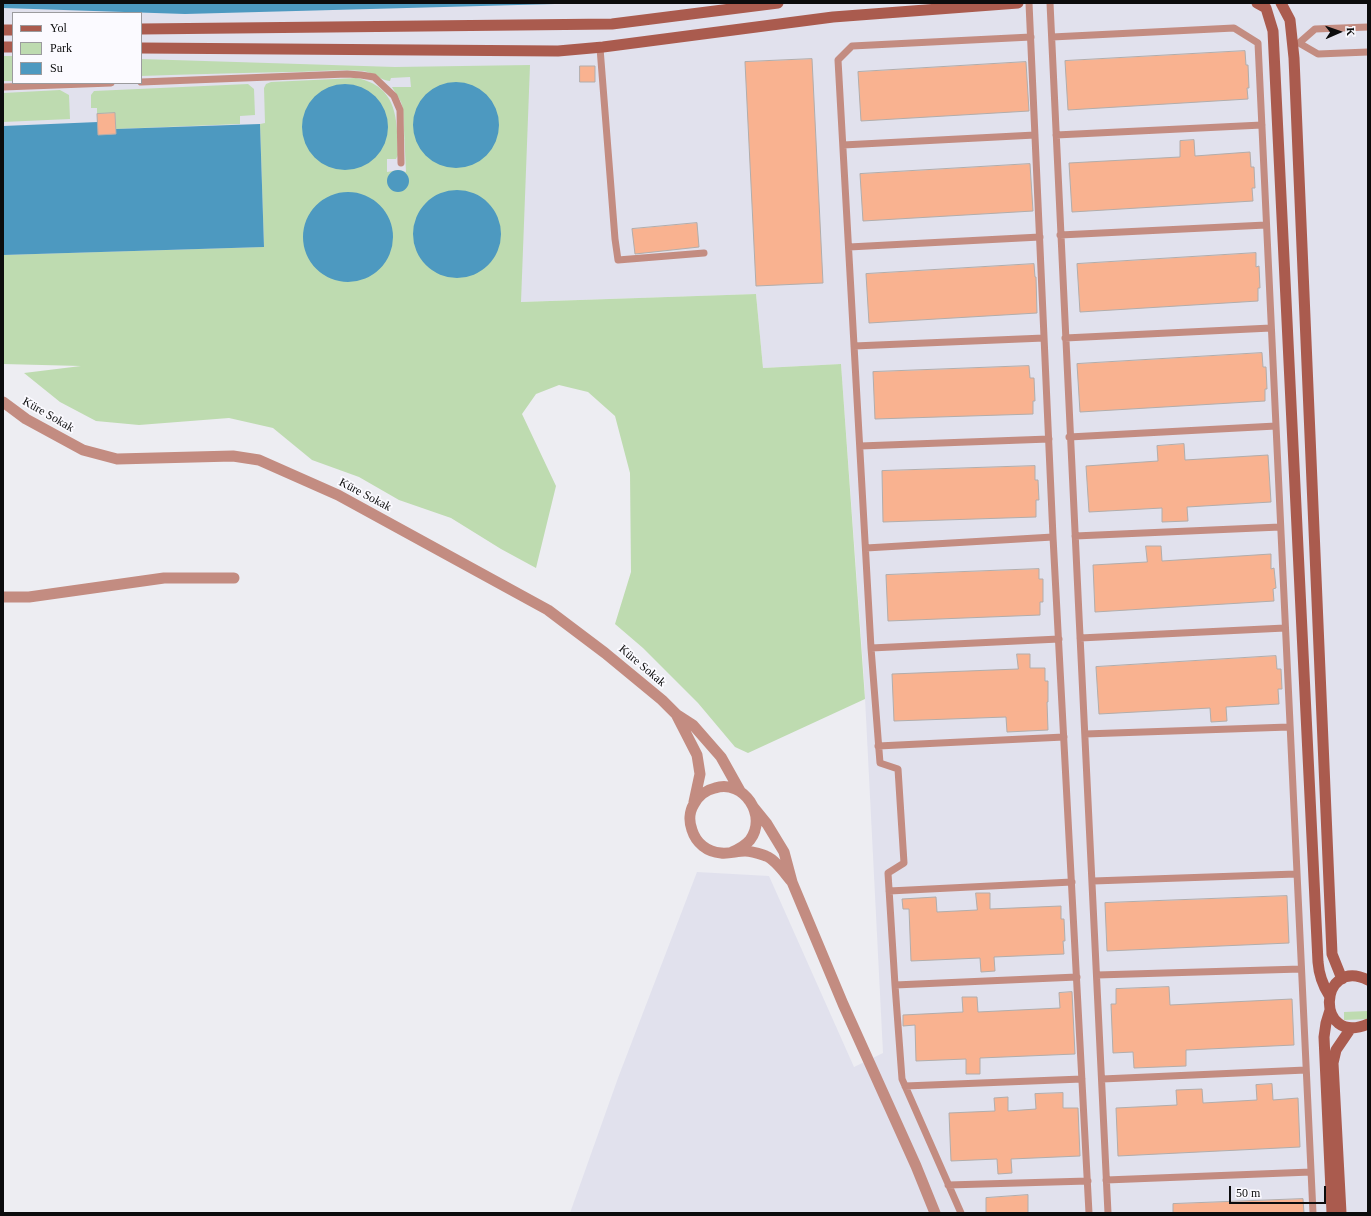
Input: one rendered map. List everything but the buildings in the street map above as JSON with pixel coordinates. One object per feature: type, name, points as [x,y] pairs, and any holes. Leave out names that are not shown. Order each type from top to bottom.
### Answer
[{"type":"main road","points":[[142,29],[612,24],[778,3]]},
{"type":"main road","points":[[142,48],[558,51],[600,48],[833,16],[1018,3]]},
{"type":"main road","points":[[1257,3],[1266,8],[1273,31],[1318,962],[1319,974],[1329,995]]},
{"type":"main road","points":[[1281,3],[1290,20],[1294,58],[1332,954],[1342,979]]},
{"type":"main road","points":[[1368,980],[1353,976],[1342,979],[1333,987],[1329,995],[1328,1002],[1333,1017],[1344,1026],[1351,1028],[1368,1024]]},
{"type":"main road","points":[[1330,1010],[1324,1037],[1332,1213]]},
{"type":"main road","points":[[1341,1213],[1333,1063],[1336,1050],[1351,1028]]},
{"type":"street","name":"Küre Sokak","points":[[3,402],[26,419],[83,450],[117,459],[233,456],[259,460],[338,495],[548,610],[605,653],[662,700],[676,714]]},
{"type":"street","points":[[3,597],[29,597],[164,578],[234,578]]},
{"type":"street","points":[[676,714],[693,725],[721,757],[740,791]]},
{"type":"street","points":[[676,714],[697,755],[700,774],[690,815],[690,826],[694,836],[701,845],[710,851],[721,853],[747,851],[768,856],[792,882]]},
{"type":"street","points":[[693,804],[709,789],[719,786],[730,787],[740,791],[749,798],[754,808],[767,824],[784,852],[792,882],[843,1004],[916,1166],[935,1213]]},
{"type":"street","points":[[732,852],[742,847],[750,839],[755,829],[756,818],[754,808]]},
{"type":"lane","points":[[1029,3],[1053,537],[1089,1213]]},
{"type":"lane","points":[[1050,3],[1069,436],[1086,734],[1108,1213]]},
{"type":"lane","points":[[1368,27],[1316,29],[1299,43],[1318,54],[1368,52]]},
{"type":"lane","points":[[1052,37],[1234,28],[1258,43],[1313,1213]]},
{"type":"lane","points":[[961,1213],[902,1079],[888,873],[904,863],[898,769],[880,763],[878,746],[871,648],[838,60],[852,46],[1031,37]]},
{"type":"lane","points":[[600,48],[615,239],[618,260],[704,253]]},
{"type":"lane","points":[[142,82],[347,74],[374,78],[394,96],[400,110],[401,164]]},
{"type":"lane","points":[[3,87],[84,84]]},
{"type":"lane","points":[[1056,134],[1262,125]]},
{"type":"lane","points":[[843,145],[1035,135]]},
{"type":"lane","points":[[1060,235],[1266,225]]},
{"type":"lane","points":[[849,247],[1040,237]]},
{"type":"lane","points":[[1065,338],[1271,328]]},
{"type":"lane","points":[[854,346],[1044,338]]},
{"type":"lane","points":[[1069,436],[1276,426]]},
{"type":"lane","points":[[860,446],[1049,439]]},
{"type":"lane","points":[[1075,536],[1280,527]]},
{"type":"lane","points":[[866,548],[1053,537]]},
{"type":"lane","points":[[1080,638],[1285,628]]},
{"type":"lane","points":[[871,648],[1059,639]]},
{"type":"lane","points":[[1086,734],[1290,727]]},
{"type":"lane","points":[[878,746],[1064,737]]},
{"type":"lane","points":[[1092,881],[1296,874]]},
{"type":"lane","points":[[889,891],[1072,882]]},
{"type":"lane","points":[[1097,975],[1301,969]]},
{"type":"lane","points":[[895,985],[1077,976]]},
{"type":"lane","points":[[1102,1079],[1306,1070]]},
{"type":"lane","points":[[905,1086],[1082,1079]]},
{"type":"lane","points":[[1106,1180],[1311,1172]]},
{"type":"lane","points":[[948,1185],[1088,1181]]},
{"type":"shaded area","points":[[3,3],[1368,3],[1368,1213],[570,1213],[618,1078],[697,872],[769,876],[854,1067],[883,1053],[864,678],[841,364],[763,368],[756,294],[520,302],[3,364]]},
{"type":"green space","points":[[3,56],[12,56],[12,81],[3,81]]},
{"type":"green space","points":[[142,59],[395,67],[530,65],[521,302],[756,294],[763,368],[841,364],[865,699],[748,753],[735,747],[698,703],[643,648],[615,624],[631,572],[630,473],[615,416],[588,392],[559,385],[536,394],[522,414],[556,486],[536,568],[501,549],[451,518],[399,500],[359,477],[312,460],[273,428],[229,418],[139,425],[96,421],[60,402],[24,373],[81,366],[3,364],[3,255],[264,247],[260,124],[265,123],[264,88],[266,84],[271,82],[356,78],[370,82],[381,89],[388,97],[396,118],[398,155],[396,159],[387,159],[387,172],[399,170],[406,172],[403,109],[401,102],[392,87],[411,87],[410,77],[391,78],[390,81],[387,81],[367,72],[345,70],[142,76]]},
{"type":"green space","points":[[248,84],[254,89],[255,115],[240,116],[240,124],[116,129],[115,113],[97,114],[97,108],[91,108],[91,95],[94,91]]},
{"type":"green space","points":[[60,90],[69,95],[70,119],[3,122],[3,93]]},
{"type":"green space","points":[[1368,1011],[1368,1019],[1344,1020],[1344,1012]]},
{"type":"water","points":[[3,3],[592,3],[185,14],[3,8]]},
{"type":"water","points":[[456,82],[472,85],[480,89],[492,101],[496,109],[499,125],[496,141],[492,149],[480,161],[472,165],[456,168],[440,165],[432,161],[420,149],[416,141],[413,125],[416,109],[420,101],[432,89],[440,85]]},
{"type":"water","points":[[345,84],[361,87],[369,91],[381,103],[385,111],[388,127],[385,143],[381,151],[369,163],[361,167],[345,170],[329,167],[321,163],[309,151],[305,143],[302,127],[305,111],[309,103],[321,91],[329,87]]},
{"type":"water","points":[[98,122],[98,135],[116,134],[116,129],[260,124],[264,247],[3,255],[3,126]]},
{"type":"water","points":[[398,170],[406,173],[409,181],[406,189],[398,192],[390,189],[387,181],[390,173]]},
{"type":"water","points":[[457,190],[474,194],[488,203],[497,217],[501,234],[497,251],[488,265],[474,274],[457,278],[440,274],[426,265],[417,251],[413,234],[417,217],[426,203],[440,194]]},
{"type":"water","points":[[348,192],[365,196],[380,205],[389,220],[393,237],[389,254],[380,269],[365,278],[348,282],[331,278],[316,269],[307,254],[303,237],[307,220],[316,205],[331,196]]}]
